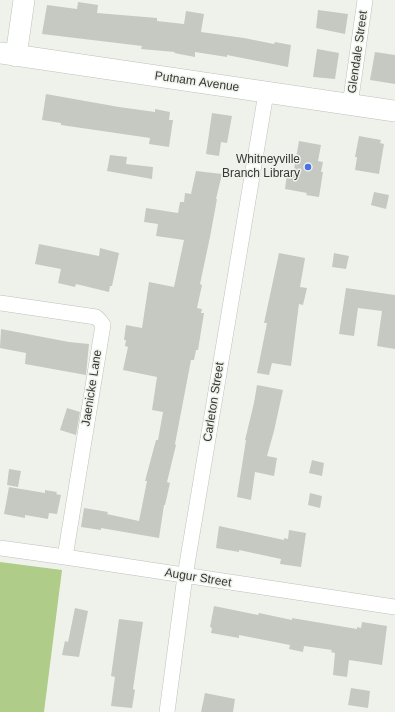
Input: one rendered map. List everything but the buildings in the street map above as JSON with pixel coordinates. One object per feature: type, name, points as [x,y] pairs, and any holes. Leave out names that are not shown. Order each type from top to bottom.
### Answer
[{"type":"main road","points":[[8,55],[24,0]]},
{"type":"main road","name":"Putnam Avenue","points":[[8,55],[395,111]]},
{"type":"street","name":"Glendale Street","points":[[350,105],[365,0]]},
{"type":"street","name":"Carleton Street","points":[[166,712],[185,576],[266,92]]},
{"type":"street","name":"Jaenicke Lane","points":[[0,303],[96,317],[102,325],[65,556]]},
{"type":"street","name":"Augur Street","points":[[0,548],[65,556],[185,576],[395,607]]},
{"type":"green space","points":[[0,562],[62,570],[44,712],[0,712]]},
{"type":"place","name":"Whitneyville Branch Library","points":[[308,167]]}]
